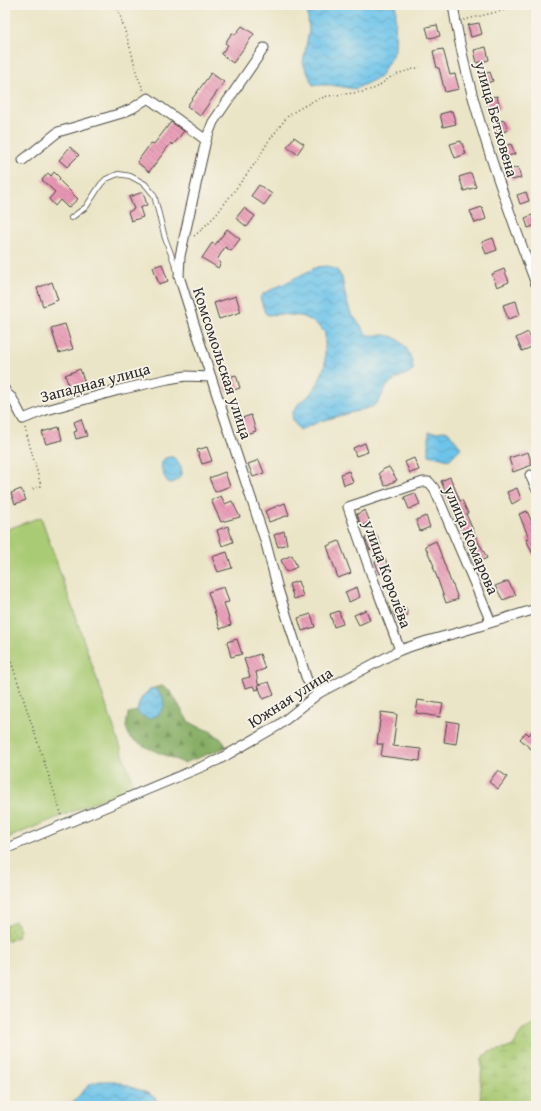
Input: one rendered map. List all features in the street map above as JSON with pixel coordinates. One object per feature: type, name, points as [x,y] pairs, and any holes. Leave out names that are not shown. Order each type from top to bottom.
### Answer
[{"type":"street","name":"улица Бетховена","points":[[453,5],[472,96],[488,148],[536,284]]},
{"type":"street","name":"Комсомольская улица","points":[[264,48],[213,122],[206,140],[180,256],[179,276],[265,540],[278,589],[307,680],[318,693]]},
{"type":"street","points":[[23,160],[58,132],[122,113],[148,98],[206,140]]},
{"type":"street","name":"Западная улица","points":[[5,390],[6,393],[12,398],[23,419],[43,411],[168,378],[186,376],[211,377]]},
{"type":"street","points":[[530,475],[536,488]]},
{"type":"street","name":"улица Комарова","points":[[348,507],[423,482],[429,482],[434,488],[491,622]]},
{"type":"street","name":"улица Королёва","points":[[348,507],[400,650]]},
{"type":"street","name":"Южная улица","points":[[5,849],[218,760],[279,725],[318,693],[400,650],[536,609]]},
{"type":"lane","points":[[71,218],[86,207],[106,179],[118,174],[130,176],[145,184],[154,195],[165,238],[179,276]]},
{"type":"path","points":[[117,5],[137,75],[148,98]]},
{"type":"path","points":[[456,22],[526,5]]},
{"type":"path","points":[[184,240],[199,232],[216,214],[256,162],[268,142],[287,117],[295,111],[315,100],[328,96],[362,92],[376,88],[389,78],[420,67]]},
{"type":"path","points":[[23,419],[41,486],[30,490]]},
{"type":"path","points":[[5,643],[65,824]]},
{"type":"green space","points":[[41,517],[134,786],[5,839],[5,530]]},
{"type":"green space","points":[[162,686],[171,692],[188,721],[212,732],[221,739],[227,747],[184,763],[150,749],[130,738],[126,727],[128,713],[137,711],[142,716],[163,697],[154,688]]},
{"type":"green space","points":[[15,921],[20,929],[17,937],[9,941],[5,938],[5,925]]},
{"type":"green space","points":[[536,1024],[536,1106],[480,1106],[482,1058],[488,1052],[513,1046],[522,1031]]},
{"type":"water","points":[[307,5],[396,5],[395,50],[380,77],[355,89],[331,85],[313,85],[303,63],[309,30]]},
{"type":"water","points":[[327,266],[337,270],[342,278],[346,299],[351,314],[366,334],[385,335],[397,339],[409,353],[413,370],[390,383],[379,401],[372,407],[321,421],[300,430],[293,421],[292,413],[300,402],[309,396],[319,381],[325,365],[325,333],[312,321],[301,316],[278,314],[268,315],[265,313],[260,298],[263,294],[317,267]]},
{"type":"water","points":[[448,431],[461,448],[449,460],[429,455],[429,432]]},
{"type":"water","points":[[173,457],[177,460],[182,470],[177,480],[169,483],[164,475],[162,462],[165,458]]},
{"type":"water","points":[[154,688],[163,697],[164,707],[159,714],[150,719],[142,716],[137,711],[142,696]]},
{"type":"water","points":[[99,1081],[115,1081],[150,1094],[156,1099],[159,1106],[71,1106],[72,1103],[90,1084]]},
{"type":"building","points":[[479,23],[482,34],[471,37],[468,25]]},
{"type":"building","points":[[437,25],[440,36],[429,38],[426,27]]},
{"type":"building","points":[[242,26],[254,34],[233,63],[221,54],[228,45],[225,43],[232,33],[235,35]]},
{"type":"building","points":[[486,47],[489,60],[477,63],[474,50]]},
{"type":"building","points":[[443,49],[450,75],[455,74],[459,89],[445,92],[433,51]]},
{"type":"building","points":[[490,72],[493,81],[484,84],[481,75]]},
{"type":"building","points":[[211,73],[224,82],[200,116],[187,106]]},
{"type":"building","points":[[497,96],[500,109],[489,112],[486,98]]},
{"type":"building","points":[[452,111],[456,124],[443,127],[440,114]]},
{"type":"building","points":[[504,120],[508,130],[498,134],[494,123]]},
{"type":"building","points":[[171,122],[184,131],[173,145],[171,143],[149,172],[137,162],[151,143],[154,144]]},
{"type":"building","points":[[294,137],[304,144],[297,154],[287,147]]},
{"type":"building","points":[[461,141],[466,154],[455,158],[450,144]]},
{"type":"building","points":[[511,144],[515,154],[505,157],[501,147]]},
{"type":"building","points":[[70,147],[79,155],[67,167],[59,160]]},
{"type":"building","points":[[518,167],[521,178],[511,180],[509,170]]},
{"type":"building","points":[[54,172],[60,178],[59,180],[78,199],[68,208],[60,200],[55,206],[49,199],[55,192],[42,180],[48,173],[51,176]]},
{"type":"building","points":[[471,173],[476,187],[464,191],[459,177]]},
{"type":"building","points":[[259,185],[272,194],[264,205],[251,196]]},
{"type":"building","points":[[143,192],[147,205],[140,208],[143,217],[131,221],[128,212],[134,209],[129,197]]},
{"type":"building","points":[[526,192],[529,201],[520,204],[517,195]]},
{"type":"building","points":[[482,207],[486,219],[475,223],[470,211]]},
{"type":"building","points":[[244,208],[255,216],[247,227],[236,218]]},
{"type":"building","points":[[535,214],[536,225],[528,228],[525,218]]},
{"type":"building","points":[[227,229],[240,239],[231,251],[225,247],[217,260],[221,263],[218,268],[202,258],[212,243],[215,245]]},
{"type":"building","points":[[493,238],[497,250],[486,254],[482,242]]},
{"type":"building","points":[[162,264],[168,281],[159,284],[153,267]]},
{"type":"building","points":[[504,269],[509,282],[497,287],[492,274]]},
{"type":"building","points":[[52,282],[58,300],[43,306],[37,288]]},
{"type":"building","points":[[236,296],[241,312],[219,319],[214,303]]},
{"type":"building","points":[[516,301],[520,315],[508,319],[503,305]]},
{"type":"building","points":[[65,324],[73,349],[59,353],[51,328]]},
{"type":"building","points":[[528,332],[534,346],[522,351],[516,338]]},
{"type":"building","points":[[80,369],[87,389],[72,395],[65,375]]},
{"type":"building","points":[[236,375],[240,388],[227,392],[223,379]]},
{"type":"building","points":[[251,415],[256,431],[242,435],[236,420]]},
{"type":"building","points":[[81,419],[87,436],[76,439],[74,432],[77,431],[74,422]]},
{"type":"building","points":[[59,427],[62,440],[46,444],[42,432]]},
{"type":"building","points":[[365,443],[368,452],[356,456],[353,448]]},
{"type":"building","points":[[207,447],[212,461],[202,464],[197,450]]},
{"type":"building","points":[[528,452],[532,465],[513,472],[509,458]]},
{"type":"building","points":[[414,458],[419,470],[410,473],[405,462]]},
{"type":"building","points":[[259,460],[264,473],[253,477],[248,464]]},
{"type":"building","points":[[389,467],[397,480],[385,486],[379,473]]},
{"type":"building","points":[[349,471],[353,482],[344,485],[341,474]]},
{"type":"building","points":[[225,472],[230,486],[215,492],[209,478]]},
{"type":"building","points":[[450,477],[460,501],[462,500],[468,513],[466,514],[487,558],[474,564],[441,481]]},
{"type":"building","points":[[517,488],[521,499],[512,504],[507,492]]},
{"type":"building","points":[[21,489],[26,500],[15,504],[11,493]]},
{"type":"building","points":[[415,493],[420,504],[409,509],[404,497]]},
{"type":"building","points":[[221,496],[225,504],[232,501],[240,517],[221,522],[211,500]]},
{"type":"building","points":[[285,503],[289,515],[269,522],[265,511]]},
{"type":"building","points":[[365,510],[370,522],[361,526],[357,514]]},
{"type":"building","points":[[527,511],[536,532],[536,561],[526,539],[529,538],[519,514]]},
{"type":"building","points":[[426,516],[430,527],[420,531],[416,520]]},
{"type":"building","points":[[228,526],[233,542],[222,546],[217,530]]},
{"type":"building","points":[[284,531],[287,544],[278,547],[274,535]]},
{"type":"building","points":[[376,534],[381,545],[370,550],[365,538]]},
{"type":"building","points":[[339,541],[351,573],[338,578],[327,546]]},
{"type":"building","points":[[436,541],[458,599],[446,603],[434,566],[425,546]]},
{"type":"building","points":[[227,552],[232,568],[218,572],[212,557]]},
{"type":"building","points":[[292,555],[297,567],[286,572],[281,560]]},
{"type":"building","points":[[385,558],[389,570],[380,574],[375,562]]},
{"type":"building","points":[[298,581],[303,596],[294,599],[289,584]]},
{"type":"building","points":[[508,581],[516,595],[503,600],[495,586]]},
{"type":"building","points":[[224,587],[229,602],[224,603],[231,625],[220,629],[208,592]]},
{"type":"building","points":[[357,587],[360,597],[349,602],[345,592]]},
{"type":"building","points":[[405,607],[408,615],[396,619],[393,612]]},
{"type":"building","points":[[366,610],[370,620],[359,625],[354,615]]},
{"type":"building","points":[[339,611],[343,624],[334,627],[330,614]]},
{"type":"building","points":[[311,614],[315,627],[302,631],[298,618]]},
{"type":"building","points":[[237,639],[242,654],[231,657],[227,642]]},
{"type":"building","points":[[260,654],[265,669],[256,672],[259,689],[255,690],[253,686],[245,688],[242,679],[250,677],[244,659]]},
{"type":"building","points":[[269,682],[274,695],[263,699],[258,685]]},
{"type":"building","points":[[418,700],[443,704],[440,717],[416,713]]},
{"type":"building","points":[[381,712],[397,714],[393,746],[421,749],[420,761],[381,756],[383,744],[377,744]]},
{"type":"building","points":[[447,721],[459,723],[456,744],[444,742]]},
{"type":"building","points":[[532,731],[536,735],[536,743],[531,749],[520,739],[526,732],[529,735]]},
{"type":"building","points":[[498,770],[507,777],[498,789],[489,782]]}]
